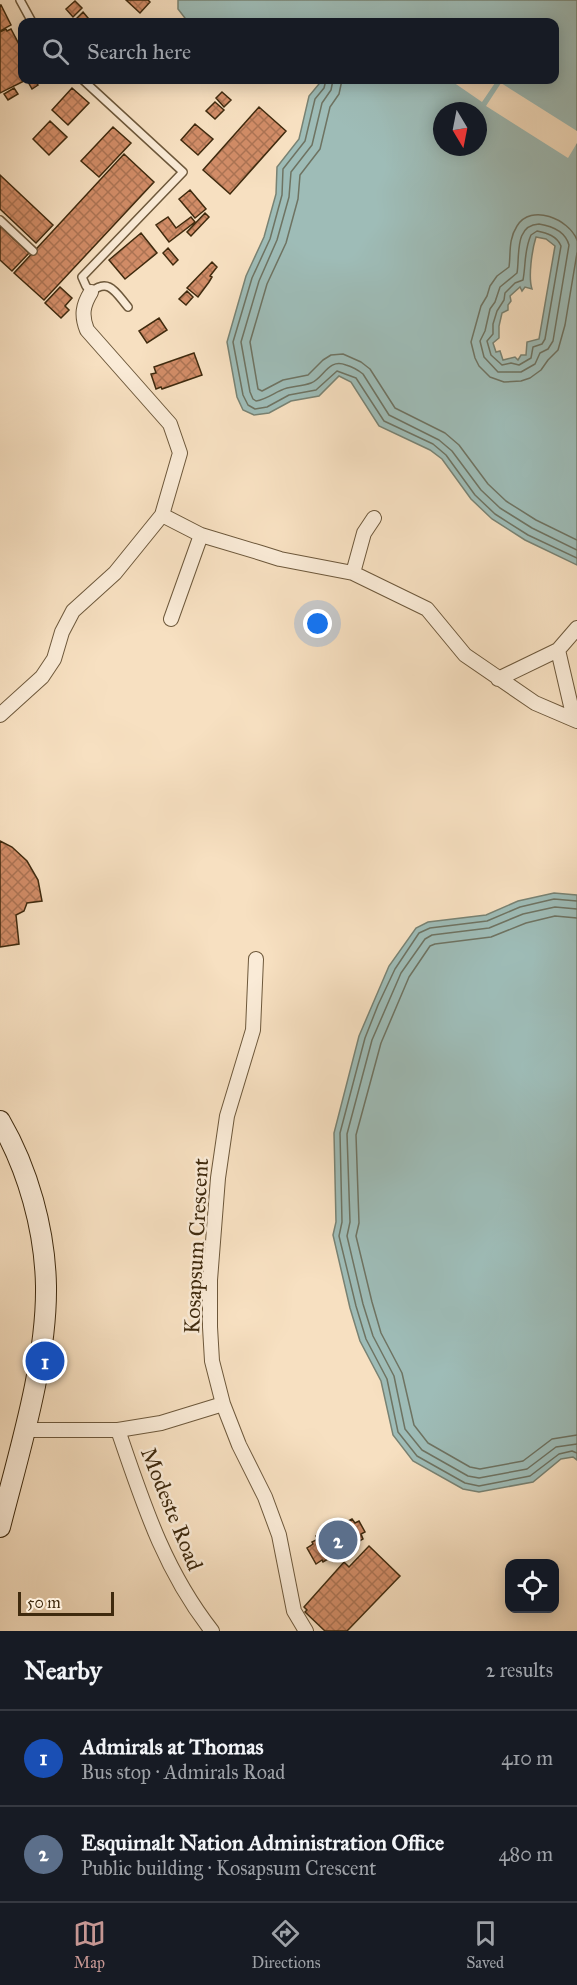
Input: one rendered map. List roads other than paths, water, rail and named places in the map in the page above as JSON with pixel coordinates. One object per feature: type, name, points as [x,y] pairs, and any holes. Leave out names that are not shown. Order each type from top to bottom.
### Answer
[{"type":"main road","points":[[0,1121],[26,1177],[41,1232],[46,1286],[42,1348],[25,1430],[0,1527]]},
{"type":"street","points":[[0,715],[42,677],[54,659],[62,632],[73,611],[115,573],[162,515],[180,453],[170,424],[87,330],[82,315],[91,292]]},
{"type":"street","points":[[162,515],[201,535],[280,559],[353,573],[427,609],[465,655],[536,704],[575,720]]},
{"type":"street","points":[[353,573],[364,533],[375,518]]},
{"type":"street","points":[[171,619],[201,535]]},
{"type":"street","points":[[498,679],[558,650],[577,628]]},
{"type":"street","points":[[558,650],[575,720]]},
{"type":"street","name":"Kosapsum Crescent","points":[[256,959],[253,1030],[227,1116],[218,1178],[210,1280],[212,1361],[223,1404],[239,1445],[265,1497],[279,1535],[294,1611],[306,1631]]},
{"type":"street","points":[[25,1430],[118,1430],[160,1423],[223,1404]]},
{"type":"street","name":"Modeste Road","points":[[118,1430],[150,1522],[173,1572],[193,1606],[212,1631]]},
{"type":"lane","points":[[20,0],[30,18]]},
{"type":"lane","points":[[87,84],[183,172],[82,277],[91,292],[98,286],[110,287],[128,307]]},
{"type":"lane","points":[[0,219],[33,251]]},
{"type":"water","points":[[178,0],[577,0],[577,565],[525,540],[492,519],[471,499],[442,459],[430,450],[379,426],[351,382],[339,376],[319,396],[291,401],[269,413],[254,415],[243,410],[237,397],[227,342],[246,276],[264,237],[276,194],[277,167],[299,139],[309,96],[319,84],[559,84],[559,18],[185,18],[178,9]],"holes":[[[536,237],[546,239],[555,246],[539,339],[527,342],[526,355],[521,355],[518,360],[515,357],[503,360],[500,351],[496,352],[493,343],[499,338],[502,313],[508,310],[510,296],[520,287],[522,291],[525,287],[532,289],[531,263]]]},
{"type":"water","points":[[554,893],[577,895],[577,1460],[573,1457],[561,1459],[533,1482],[479,1492],[463,1489],[413,1461],[393,1435],[381,1381],[360,1341],[350,1308],[333,1235],[336,1222],[334,1133],[359,1036],[389,966],[416,928],[428,922],[486,915],[518,901]]},
{"type":"place","name":"Admirals at Thomas","points":[[45,1361]]},
{"type":"place","name":"Esquimalt Nation Administration Office","points":[[338,1540]]}]
